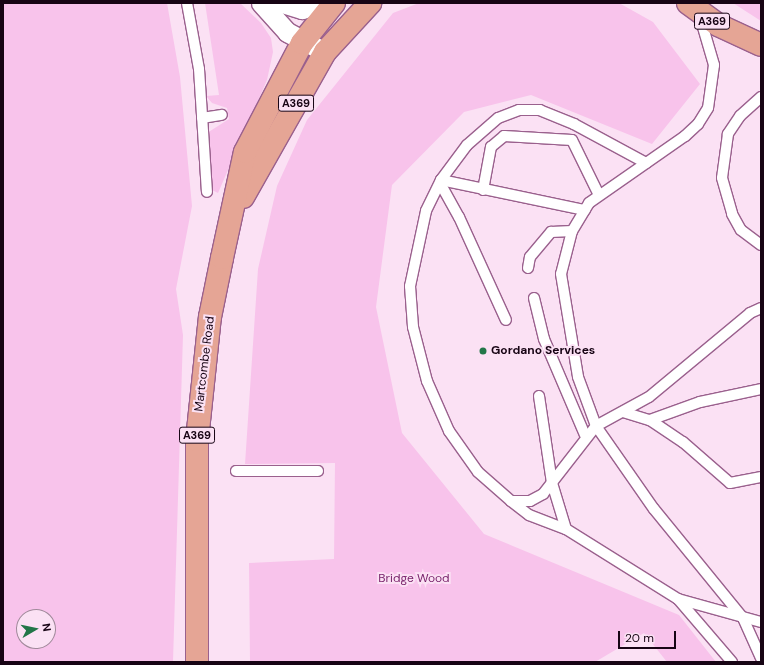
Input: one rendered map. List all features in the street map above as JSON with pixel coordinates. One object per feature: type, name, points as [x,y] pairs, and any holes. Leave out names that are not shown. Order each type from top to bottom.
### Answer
[{"type":"main road","name":"Martcombe Road","points":[[197,662],[197,440],[210,317],[235,212],[245,152],[302,43],[334,3]]},
{"type":"main road","name":"Martcombe Road","points":[[235,212],[325,52],[370,3]]},
{"type":"main road","name":"A369","points":[[692,7],[738,37],[761,45]]},
{"type":"street","points":[[261,3],[302,43],[325,52]]},
{"type":"street","points":[[282,3],[302,9],[320,3]]},
{"type":"lane","points":[[187,3],[199,69],[207,192]]},
{"type":"lane","points":[[692,7],[714,58],[708,108],[698,124],[646,164],[599,195],[585,210],[572,231],[561,274],[566,320],[578,377],[596,426],[654,509],[743,618],[761,658]]},
{"type":"lane","points":[[761,97],[740,116],[728,134],[722,178],[732,214],[741,230],[761,245]]},
{"type":"lane","points":[[646,164],[574,124],[540,110],[519,110],[498,118],[467,145],[441,182],[426,211],[410,286],[413,327],[427,381],[449,431],[478,472],[511,501],[529,515],[566,529],[678,599],[761,622]]},
{"type":"lane","points":[[202,118],[222,115]]},
{"type":"lane","points":[[483,190],[491,147],[504,136],[572,140],[599,195]]},
{"type":"lane","points":[[441,182],[585,210]]},
{"type":"lane","points":[[441,182],[460,217],[506,320]]},
{"type":"lane","points":[[528,268],[530,257],[551,232],[572,231]]},
{"type":"lane","points":[[534,298],[544,339],[585,435]]},
{"type":"lane","points":[[511,501],[530,501],[543,494],[585,435],[596,426],[649,397],[750,313],[761,308]]},
{"type":"lane","points":[[650,420],[700,402],[761,389]]},
{"type":"lane","points":[[539,396],[552,482],[566,529]]},
{"type":"lane","points":[[623,412],[650,420],[683,442],[730,483],[761,477]]},
{"type":"lane","points":[[236,471],[318,471]]},
{"type":"lane","points":[[678,599],[732,662]]},
{"type":"green space","points":[[3,3],[167,3],[180,77],[192,206],[176,289],[183,335],[173,662],[3,662]]},
{"type":"green space","points":[[205,3],[240,3],[261,23],[271,38],[273,52],[267,80],[218,193],[212,190],[207,133],[229,119],[227,108],[212,103],[206,96],[219,95]]},
{"type":"green space","name":"Bridge Wood","points":[[419,3],[619,3],[653,22],[700,84],[652,144],[531,95],[464,112],[392,185],[376,307],[402,433],[484,534],[679,615],[716,662],[667,662],[644,633],[595,662],[250,662],[249,563],[334,559],[335,463],[245,464],[258,269],[277,186],[307,120],[393,13]]},
{"type":"green space","points":[[733,3],[761,3],[761,21]]},
{"type":"place","name":"Gordano Services","points":[[483,351]]}]
